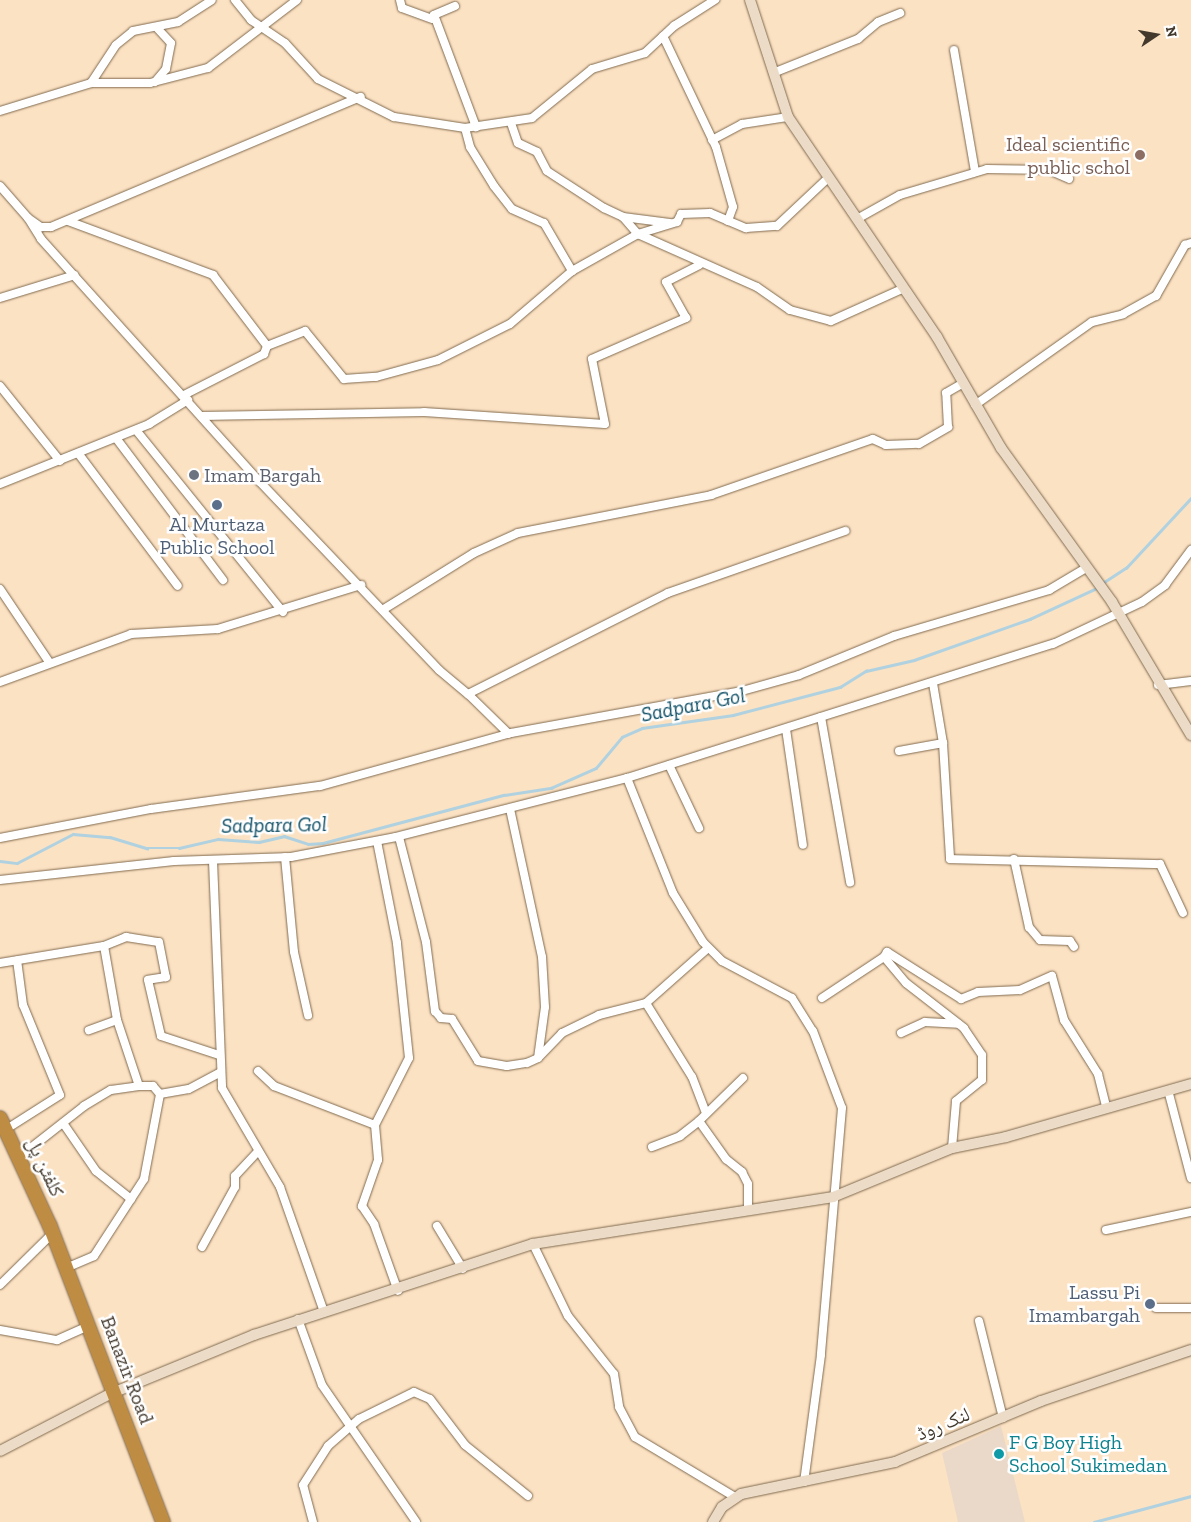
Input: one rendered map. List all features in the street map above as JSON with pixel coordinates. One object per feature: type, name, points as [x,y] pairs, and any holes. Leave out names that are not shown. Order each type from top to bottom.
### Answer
[{"type":"highway","name":"کلفٹن پل","points":[[3,1124],[53,1233]]},
{"type":"highway","name":"Banazir Road","points":[[53,1233],[163,1522]]},
{"type":"main road","points":[[750,0],[788,117],[904,288],[964,384],[1000,448],[1112,602],[1116,615],[1191,735]]},
{"type":"main road","points":[[0,1451],[115,1392],[298,1319],[398,1291],[533,1244],[833,1197],[952,1148],[1006,1138],[1106,1106],[1191,1084]]},
{"type":"main road","name":"لنک روڈ","points":[[735,1497],[895,1462],[1003,1418],[1191,1350]]},
{"type":"main road","points":[[713,1522],[735,1497]]},
{"type":"street","points":[[91,83],[127,36],[178,22],[212,0]]},
{"type":"street","points":[[235,0],[262,28],[285,43],[318,79],[361,97],[394,117],[465,128],[511,124],[545,111],[592,69],[646,53],[663,36],[715,0]]},
{"type":"street","points":[[0,111],[91,83],[155,82],[208,68],[297,0]]},
{"type":"street","points":[[400,0],[402,8],[432,19]]},
{"type":"street","points":[[455,6],[434,15],[476,127]]},
{"type":"street","points":[[773,73],[858,39],[878,22],[900,13]]},
{"type":"street","points":[[155,82],[166,69],[171,43],[156,28]]},
{"type":"street","points":[[663,36],[712,140],[733,207],[728,221]]},
{"type":"street","points":[[954,50],[975,172]]},
{"type":"street","points":[[28,218],[46,228],[68,221],[361,97]]},
{"type":"street","points":[[712,140],[742,124],[788,117]]},
{"type":"street","points":[[511,124],[518,143],[538,152],[547,171],[623,217],[638,234],[678,249],[699,265],[757,287],[790,310],[831,321],[904,288]]},
{"type":"street","points":[[465,128],[470,147],[494,186],[512,209],[544,223],[572,270]]},
{"type":"street","points":[[857,219],[900,195],[975,172],[1017,166],[1048,170],[1069,179]]},
{"type":"street","points":[[0,484],[136,430],[186,398],[264,354],[267,346],[305,331],[344,379],[401,372],[438,360],[510,324],[572,270],[638,234],[674,223],[681,214],[710,213],[746,228],[777,226],[829,177]]},
{"type":"street","points":[[0,186],[75,275],[202,416],[439,670],[468,694],[509,734]]},
{"type":"street","points":[[623,217],[674,223]]},
{"type":"street","points":[[68,221],[213,274],[267,346]]},
{"type":"street","points":[[976,404],[1092,322],[1123,314],[1156,296],[1184,245],[1191,243]]},
{"type":"street","points":[[202,416],[424,412],[605,424],[592,359],[686,318],[666,282],[699,265]]},
{"type":"street","points":[[0,298],[75,275]]},
{"type":"street","points":[[384,609],[474,553],[518,534],[711,495],[873,439],[886,445],[919,444],[948,427],[946,393],[964,384]]},
{"type":"street","points":[[0,386],[60,461]]},
{"type":"street","points":[[136,430],[283,612]]},
{"type":"street","points":[[116,438],[222,580]]},
{"type":"street","points":[[78,454],[178,586]]},
{"type":"street","points":[[468,694],[668,593],[845,531]]},
{"type":"street","points":[[0,880],[213,861],[284,857],[398,837],[627,778],[1054,644],[1116,615],[1164,585],[1191,550]]},
{"type":"street","points":[[0,838],[151,809],[320,786],[509,734],[742,691],[799,675],[894,636],[1049,590],[1088,569]]},
{"type":"street","points":[[0,682],[49,662],[131,634],[218,630],[283,612],[361,585]]},
{"type":"street","points":[[0,589],[49,662]]},
{"type":"street","points":[[1158,685],[1191,681]]},
{"type":"street","points":[[933,683],[943,743],[950,859],[1014,859],[1160,864],[1183,913]]},
{"type":"street","points":[[822,717],[850,882]]},
{"type":"street","points":[[786,729],[803,845]]},
{"type":"street","points":[[899,751],[943,743]]},
{"type":"street","points":[[669,765],[699,828]]},
{"type":"street","points":[[627,778],[673,893],[708,948],[722,961],[787,992],[810,1024],[844,1115],[833,1197],[821,1355],[804,1482]]},
{"type":"street","points":[[510,809],[542,957],[546,1007],[538,1058]]},
{"type":"street","points":[[398,837],[426,942],[435,1011],[441,1018],[452,1019],[478,1061],[507,1066],[538,1058],[562,1033],[599,1016],[646,1003],[708,948]]},
{"type":"street","points":[[377,841],[397,943],[409,1058],[375,1125],[378,1160],[362,1206],[374,1224],[398,1291]]},
{"type":"street","points":[[284,857],[294,952],[308,1014]]},
{"type":"street","points":[[1014,859],[1029,927],[1040,940],[1070,941],[1074,947]]},
{"type":"street","points":[[213,861],[219,1055],[226,1100],[280,1187],[324,1312]]},
{"type":"street","points":[[0,963],[104,946],[126,937],[160,942],[166,977],[148,980],[161,1036],[219,1055]]},
{"type":"street","points":[[104,946],[117,1020],[138,1086]]},
{"type":"street","points":[[822,998],[893,952],[961,999],[978,992],[1020,990],[1052,976],[1064,1020],[1089,1054],[1106,1106]]},
{"type":"street","points":[[884,957],[906,982],[958,1024],[978,1047],[983,1076],[956,1101],[952,1148]]},
{"type":"street","points":[[3,1124],[60,1095],[23,1005],[17,960]]},
{"type":"street","points":[[646,1003],[692,1077],[706,1113]]},
{"type":"street","points":[[89,1030],[117,1020]]},
{"type":"street","points":[[901,1033],[924,1022],[958,1024]]},
{"type":"street","points":[[258,1070],[274,1086],[375,1125]]},
{"type":"street","points":[[160,1094],[189,1088],[221,1072]]},
{"type":"street","points":[[652,1146],[680,1136],[699,1121],[743,1078]]},
{"type":"street","points":[[18,1158],[63,1122],[111,1090],[153,1086],[160,1094]]},
{"type":"street","points":[[1168,1090],[1191,1175]]},
{"type":"street","points":[[66,1268],[94,1256],[144,1179],[160,1094]]},
{"type":"street","points":[[699,1121],[726,1160],[742,1172],[748,1184],[748,1209]]},
{"type":"street","points":[[63,1122],[96,1171],[131,1199]]},
{"type":"street","points":[[202,1247],[235,1186],[235,1176],[258,1151]]},
{"type":"street","points":[[1106,1230],[1191,1212]]},
{"type":"street","points":[[437,1226],[464,1269]]},
{"type":"street","points":[[0,1285],[53,1233]]},
{"type":"street","points":[[533,1244],[568,1316],[614,1374],[619,1408],[635,1437],[735,1497]]},
{"type":"street","points":[[1156,1308],[1191,1308]]},
{"type":"street","points":[[298,1319],[312,1368],[348,1426],[416,1522]]},
{"type":"street","points":[[979,1322],[1003,1418]]},
{"type":"street","points":[[0,1330],[57,1340],[89,1326]]},
{"type":"street","points":[[313,1522],[303,1485],[328,1446],[348,1426],[405,1395],[425,1395],[465,1445],[528,1496]]},
{"type":"shaded area","points":[[1001,1426],[1025,1522],[958,1522],[942,1453]]},
{"type":"waterway","name":"Sadpara Gol","points":[[1101,584],[1126,568],[1191,498]]},
{"type":"waterway","name":"Sadpara Gol","points":[[0,861],[17,863],[73,834],[110,837],[147,848],[179,848],[218,839],[259,842],[284,836],[308,844],[323,843],[504,795],[551,788],[596,768],[622,737],[642,728],[733,715],[840,687],[866,671],[914,660],[1030,619],[1097,588]]},
{"type":"waterway","points":[[1094,1522],[1191,1496]]},
{"type":"place","name":"Ideal scientific public schol","points":[[1140,155]]},
{"type":"place","name":"Imam Bargah","points":[[194,475]]},
{"type":"place","name":"Al Murtaza Public School","points":[[217,505]]},
{"type":"place","name":"Lassu Pi Imambargah","points":[[1150,1304]]},
{"type":"place","name":"F G Boy High School Sukimedan","points":[[999,1454]]}]
